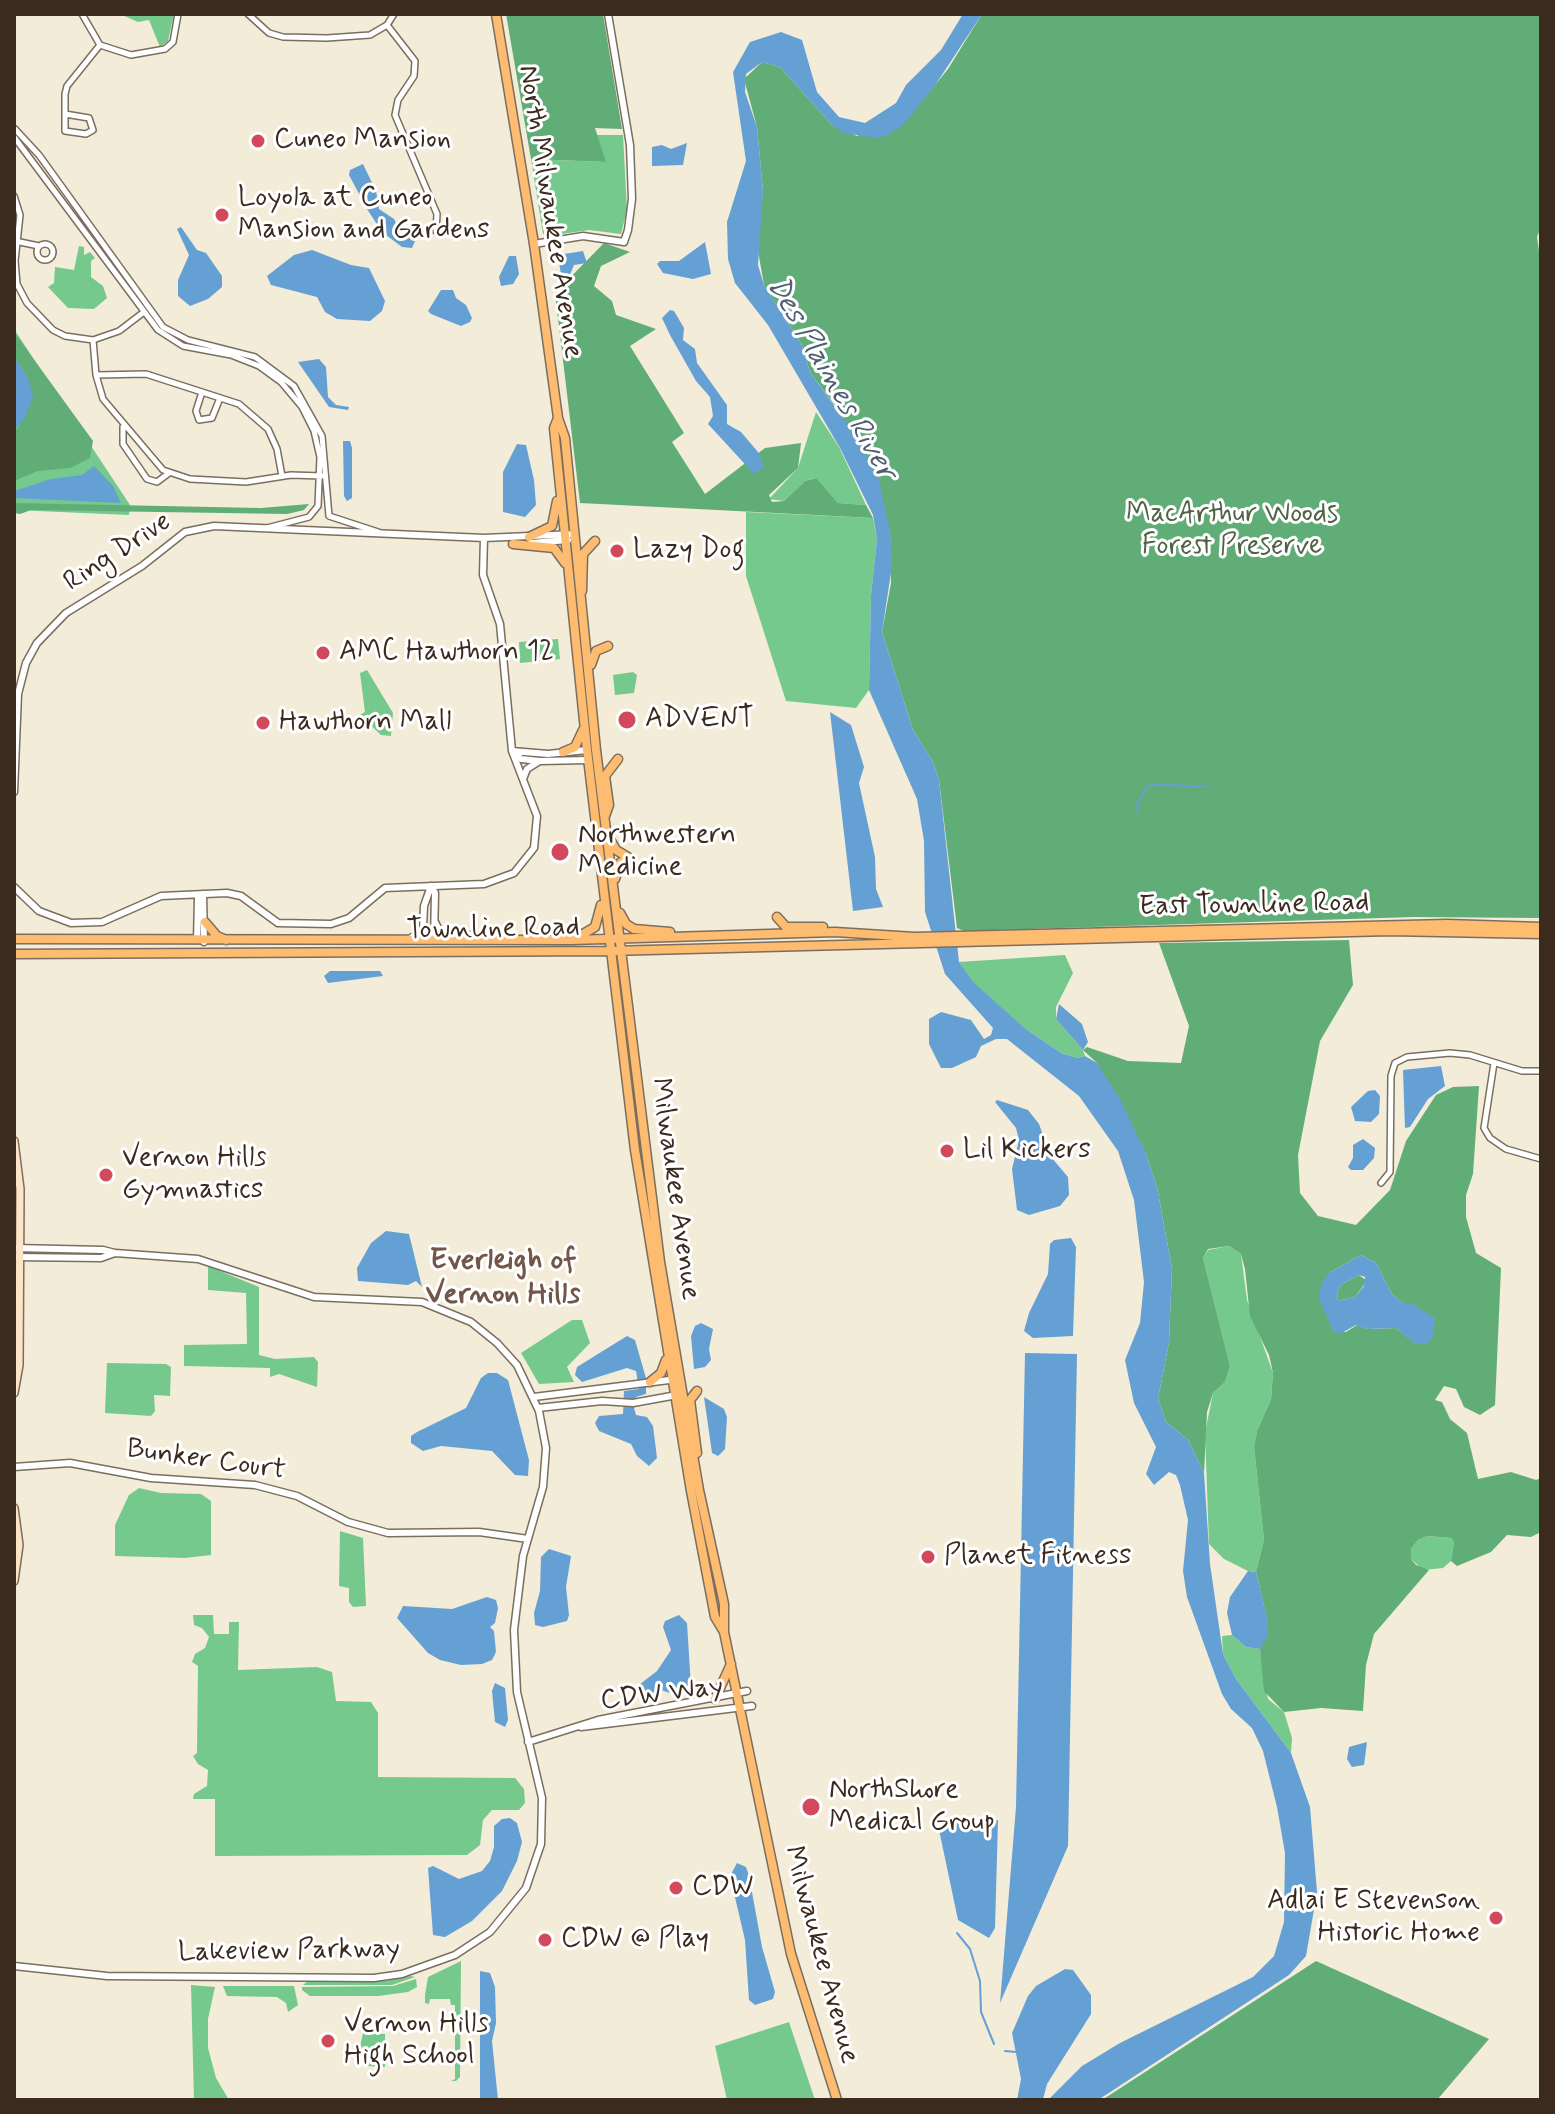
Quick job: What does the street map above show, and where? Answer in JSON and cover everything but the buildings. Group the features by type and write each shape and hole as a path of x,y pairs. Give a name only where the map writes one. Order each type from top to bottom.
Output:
{"main road":[{"name":"North Milwaukee Avenue","path":"496,14 534,244 558,418 563,427 570,591 590,753"},
{"name":"North Milwaukee Avenue","path":"558,418 554,428 559,476 590,669 590,774"},
{"path":"529,537 552,526 559,476"},
{"path":"580,595 585,582 583,554 595,541"},
{"path":"513,544 554,548 566,566 570,591"},
{"path":"585,628 598,644 608,646 596,651 590,669"},
{"path":"563,752 575,747 583,732 584,717"},
{"name":"Milwaukee Avenue","path":"590,753 605,816 615,880 623,970 678,1395 715,1617 724,1632"},
{"path":"605,816 609,805 605,776 618,759"},
{"name":"Milwaukee Avenue","path":"590,774 609,951 667,1356 676,1379"},
{"path":"608,837 616,850 628,857 620,863 615,880"},
{"path":"572,940 595,927 602,911 598,852"},
{"path":"618,908 626,924 634,929 662,932 750,929 764,934"},
{"path":"777,917 786,927 849,928 859,932"},
{"path":"205,922 217,936 230,942"},
{"name":"East Townline Road","path":"970,939 1432,924 1541,927"},
{"name":"East Townline Road","path":"970,939 1390,931 1541,934"},
{"name":"Townline Road","path":"14,939 201,942 572,940 859,932 916,940"},
{"name":"Townline Road","path":"14,954 609,951 970,939"},
{"path":"623,970 633,954 642,949"},
{"path":"14,1141 20,1189 16,1253 19,1365 14,1393"},
{"path":"649,1382 661,1373 667,1356"},
{"path":"696,1474 697,1445 690,1400 697,1391"},
{"name":"Milwaukee Avenue","path":"678,1395 724,1604 724,1632 742,1692 740,1707 791,1954 837,2100"},
{"path":"14,1508 19,1545 14,1581"},
{"path":"715,1699 731,1663"}],"street":[{"path":"82,14 100,45 125,54 155,53 173,42 178,14"},
{"path":"248,14 256,25 283,37 357,38 387,25 394,14"},
{"path":"534,244 583,236 624,242 628,230 632,199 630,145 608,14"},
{"path":"387,25 415,61 414,76 398,100 395,115 437,214 436,231"},
{"path":"65,114 89,118 93,130 86,134 67,133 63,126 67,86 100,45"},
{"path":"14,128 39,155 145,311"},
{"path":"14,137 145,311 176,336 241,351 282,374 304,399 320,430 329,516 379,532"},
{"path":"14,196 20,215 14,271 27,303 53,330 93,340 119,331 145,311"},
{"path":"15,241 39,246"},
{"path":"93,340 96,375 103,399 154,464 169,473 190,479 246,482 282,476 324,476"},
{"path":"96,375 146,374 246,408 268,429 277,449 282,476"},
{"path":"202,392 196,411 199,420 212,418 220,398"},
{"path":"123,426 123,444 147,479 157,482 169,473"},
{"path":"267,528 288,520 304,520 315,512 324,476"},
{"name":"Ring Drive","path":"14,792 17,680 29,656 53,624 142,566 177,537 208,527 484,538 570,537"},
{"name":"Ring Drive","path":"484,538 513,544 570,537"},
{"path":"14,887 48,916 81,924 111,919 161,896 203,894 240,896 278,923 331,924 347,919 385,888 490,883 507,877 525,862 534,848 538,824 512,751 500,624 483,575 484,538"},
{"path":"512,751 590,753"},
{"path":"512,751 521,759 540,761 590,753"},
{"path":"523,779 527,769 540,761"},
{"path":"407,940 423,929 431,886"},
{"path":"431,886 435,893 435,922 431,940"},
{"path":"201,942 205,922 203,894"},
{"path":"201,942 198,898 203,894"},
{"path":"427,901 431,940"},
{"path":"435,922 439,930 448,935 497,935 513,940"},
{"path":"1381,1183 1390,1172 1391,1076 1395,1063 1407,1057 1450,1053 1522,1071 1541,1071"},
{"path":"1494,1063 1484,1128 1490,1138 1506,1149 1541,1159"},
{"name":"Lakeview Parkway","path":"14,1966 98,1976 374,1978 413,1972 439,1962 490,1932 511,1911 530,1879 541,1844 544,1813 517,1692 514,1630 519,1577 546,1469 544,1433 538,1408 517,1365 497,1343 471,1322 443,1308 400,1299 314,1297 198,1259 115,1253 101,1258 16,1253"},
{"path":"534,1397 676,1379"},
{"path":"538,1408 551,1404 638,1402 678,1395"},
{"name":"Bunker Court","path":"14,1467 70,1463 151,1478 255,1485 297,1496 332,1515 373,1530 412,1534 479,1532 528,1539"},
{"name":"CDW Way","path":"528,1742 578,1725 742,1692"},
{"name":"CDW Way","path":"578,1725 583,1728 617,1720 701,1715 752,1706"}],"green space":[{"path":"120,14 174,14 168,41 160,47 149,20 138,22"},
{"path":"506,14 603,14 622,129 595,128 606,162 531,159"},
{"name":"MacArthur Woods Forest Preserve","path":"982,14 1541,14 1541,227 1537,237 1541,264 1541,918 1414,917 964,931 957,928 939,780 933,762 913,730 882,632 891,583 890,531 840,413 810,372 801,343 764,285 757,245 763,191 757,127 744,79 762,62 780,67 832,125 857,136 922,101 948,69"},
{"path":"597,135 623,135 627,210 621,234 589,230 548,236 543,234 531,159 605,162"},
{"path":"604,243 630,252 601,266 594,286 612,301 616,315 656,329 630,346 684,433 672,442 705,494 765,448 801,443 798,468 769,495 772,502 784,501 805,481 816,478 838,503 866,505 873,518 580,503 555,293"},
{"path":"79,246 84,247 84,255 90,252 95,258 91,261 91,277 103,286 107,298 94,309 68,308 48,287 54,283 55,267 74,270"},
{"path":"14,329 130,505 129,515 14,510"},
{"path":"14,332 93,441 90,458 70,468 38,471 14,481 14,431 19,427 28,378 14,357"},
{"path":"816,412 839,447 866,505 838,503 815,478 805,481 784,501 769,499 798,468"},
{"path":"14,503 261,508 309,504 304,510 287,514 31,510 20,514 14,513"},
{"path":"746,512 873,518 877,539 871,595 869,690 856,708 786,701 746,576"},
{"path":"558,639 560,659 520,663 519,642"},
{"path":"367,670 393,713 391,736 381,735 360,715 365,712 360,673"},
{"path":"633,672 637,675 634,693 615,695 613,675"},
{"path":"1349,940 1353,985 1320,1041 1298,1155 1300,1193 1318,1216 1356,1225 1390,1190 1406,1141 1436,1095 1453,1087 1479,1086 1473,1174 1466,1195 1466,1217 1476,1253 1501,1268 1495,1405 1480,1415 1464,1407 1456,1389 1444,1386 1435,1400 1442,1402 1450,1419 1467,1433 1478,1479 1511,1472 1536,1480 1541,1478 1541,1532 1531,1537 1507,1535 1491,1552 1457,1566 1451,1561 1454,1542 1451,1538 1427,1536 1418,1540 1411,1549 1411,1559 1416,1565 1429,1570 1374,1634 1366,1665 1363,1711 1321,1708 1284,1712 1264,1691 1260,1649 1268,1623 1256,1572 1264,1540 1254,1447 1257,1431 1271,1399 1273,1373 1269,1355 1250,1316 1241,1254 1229,1246 1208,1249 1203,1258 1230,1366 1225,1382 1213,1393 1207,1412 1204,1473 1188,1440 1166,1422 1158,1399 1169,1342 1172,1269 1157,1187 1146,1154 1097,1063 1083,1050 1087,1047 1128,1061 1181,1063 1189,1026 1159,943","holes":["1361,1255 1376,1263 1391,1293 1401,1302 1435,1319 1425,1344 1416,1344 1396,1328 1368,1329 1357,1325 1346,1332 1333,1331 1327,1314 1329,1273"]},
{"path":"1065,955 1073,973 1056,1007 1056,1019 1083,1050 1085,1056 1077,1058 1061,1053 1026,1029 972,982 959,962"},
{"path":"1229,1246 1241,1254 1247,1300 1273,1373 1271,1399 1257,1431 1254,1447 1264,1540 1256,1572 1224,1559 1209,1544 1205,1433 1213,1393 1225,1382 1230,1366 1203,1258 1208,1250"},
{"path":"208,1266 259,1287 259,1355 275,1359 314,1357 318,1362 317,1387 279,1374 270,1377 270,1368 184,1366 184,1345 247,1344 246,1293 208,1290"},
{"path":"1359,1275 1367,1281 1355,1297 1338,1301 1337,1292 1342,1284"},
{"path":"572,1320 582,1320 590,1343 567,1367 574,1382 539,1384 521,1353"},
{"path":"107,1363 166,1364 171,1367 170,1396 154,1395 155,1411 151,1416 105,1413"},
{"path":"139,1488 161,1493 201,1494 211,1501 211,1555 185,1558 115,1556 115,1525 129,1495"},
{"path":"340,1531 363,1538 366,1606 353,1607 349,1602 349,1588 339,1586"},
{"path":"1427,1536 1451,1538 1454,1542 1451,1561 1443,1568 1423,1570 1411,1559 1411,1549 1418,1540"},
{"path":"193,1615 213,1615 214,1634 229,1634 229,1622 239,1622 238,1670 317,1667 332,1672 336,1701 371,1702 378,1713 378,1777 515,1778 524,1789 525,1803 519,1810 492,1810 483,1820 480,1845 467,1855 215,1856 215,1799 193,1799 194,1794 207,1786 208,1770 198,1764 193,1756 197,1753 198,1666 192,1662 195,1654 205,1648 209,1637 202,1628 194,1625"},
{"path":"1232,1635 1246,1647 1260,1649 1268,1699 1284,1712 1292,1738 1291,1753 1236,1679 1223,1654 1222,1636"},
{"path":"461,1961 460,2077 451,2081 455,2079 455,2005 451,2005 450,1999 430,1999 429,2004 425,2003 425,1995 428,1977"},
{"path":"1316,1961 1489,2039 1437,2100 1102,2100"},
{"path":"415,1977 392,1985 303,1985 308,1981 385,1981"},
{"path":"416,1979 417,1987 408,1992 378,1996 310,1996 302,1990 302,1987 393,1986"},
{"path":"191,1985 215,1987 208,2019 208,2048 216,2078 229,2100 194,2100"},
{"path":"223,1986 294,1986 298,2005 288,2012 286,2003 277,1997 227,1996"},
{"path":"789,2022 815,2100 727,2100 715,2046"},
{"path":"363,2033 385,2034 385,2067 367,2066 367,2061 358,2056"}],"water":[{"path":"963,14 982,14 934,87 903,125 887,135 876,138 844,133 832,125 780,67 762,62 746,74 745,92 757,127 763,191 758,265 764,285 801,343 810,372 856,436 879,480 890,531 892,566 882,632 913,730 933,762 939,780 959,962 973,982 1026,1029 1061,1053 1077,1058 1085,1056 1097,1063 1120,1099 1146,1154 1157,1187 1172,1269 1169,1342 1158,1399 1166,1422 1188,1440 1204,1473 1210,1564 1223,1654 1236,1679 1291,1753 1310,1807 1317,1892 1306,1956 1289,1975 1098,2100 1048,2100 1082,2066 1120,2043 1253,1977 1274,1956 1284,1922 1285,1853 1277,1807 1263,1751 1252,1728 1231,1709 1222,1694 1187,1597 1183,1571 1188,1520 1180,1485 1176,1475 1169,1472 1154,1485 1146,1474 1156,1447 1134,1403 1125,1360 1140,1323 1144,1282 1134,1200 1118,1151 1079,1096 1007,1039 996,1039 981,1046 976,1057 952,1068 941,1068 929,1044 929,1019 941,1012 971,1020 984,1039 991,1035 993,1028 945,974 925,912 924,841 917,799 869,690 871,595 877,539 873,515 840,448 768,325 735,283 728,259 727,222 746,161 733,72 750,42 781,32 802,40 817,92 839,117 865,123 896,103 906,85 941,50"},
{"path":"687,143 683,165 652,166 652,147 662,145 671,149"},
{"path":"363,164 376,191 379,209 394,219 402,234 416,239 412,248 402,247 382,232 367,209 349,175 350,170"},
{"path":"181,227 197,250 206,253 222,276 222,287 208,299 190,306 178,296 178,280 189,255 177,229"},
{"path":"705,242 711,274 693,279 663,273 657,264 660,261 679,261"},
{"path":"312,250 351,265 369,268 385,301 382,311 370,321 337,319 325,312 317,297 271,285 267,276 294,255"},
{"path":"583,251 587,263 574,265 567,282 561,275 558,255"},
{"path":"509,256 516,256 519,274 513,284 501,286 499,277"},
{"path":"441,290 453,290 456,298 466,305 472,318 470,322 461,326 428,311"},
{"path":"670,310 674,311 684,328 683,340 695,349 697,363 727,405 727,424 741,432 758,452 764,467 754,474 708,424 713,416 710,397 696,381 662,318"},
{"path":"14,357 28,378 33,397 24,419 14,431"},
{"path":"319,359 326,367 328,397 336,405 349,407 348,410 329,407 298,362"},
{"path":"343,441 350,441 352,448 352,498 347,501 344,496"},
{"path":"517,444 526,445 534,480 536,505 525,517 503,512 503,472"},
{"path":"94,466 113,486 121,503 14,498 14,491 51,479 82,475"},
{"path":"830,712 851,725 864,767 859,783 875,857 876,889 883,907 853,911"},
{"path":"330,971 380,971 383,976 328,983 324,976"},
{"path":"1059,1004 1082,1024 1088,1042 1083,1050 1056,1019"},
{"path":"1441,1066 1445,1086 1428,1099 1410,1127 1405,1128 1403,1070"},
{"path":"1375,1090 1380,1096 1379,1114 1371,1122 1355,1121 1351,1107 1368,1091"},
{"path":"997,1100 1028,1110 1039,1124 1051,1157 1068,1177 1069,1195 1060,1206 1029,1215 1017,1210 1012,1169 1019,1140 1016,1128 995,1102"},
{"path":"1363,1139 1375,1148 1374,1158 1363,1170 1351,1170 1348,1167 1353,1158 1353,1145"},
{"path":"386,1231 409,1234 422,1287 416,1281 408,1285 358,1281 357,1268 371,1243"},
{"path":"1071,1238 1076,1247 1073,1336 1033,1338 1024,1331 1048,1274 1050,1244 1054,1240"},
{"path":"1361,1255 1376,1263 1391,1293 1401,1302 1413,1304 1435,1319 1433,1337 1426,1344 1415,1344 1396,1328 1368,1329 1356,1325 1340,1334 1333,1331 1319,1298 1321,1285 1329,1273","holes":["1359,1275 1365,1277 1364,1286 1355,1297 1338,1301 1337,1292 1342,1284"]},
{"path":"701,1323 713,1329 709,1349 711,1360 705,1367 694,1369 691,1336 695,1326"},
{"path":"627,1336 635,1340 646,1378 646,1394 636,1397 634,1408 636,1415 647,1417 653,1426 657,1458 649,1466 637,1456 631,1444 599,1431 595,1423 599,1416 623,1414 624,1391 639,1389 636,1371 627,1368 582,1382 575,1375 577,1367"},
{"path":"1025,1353 1077,1354 1068,1846 1000,2003 1016,1807"},
{"path":"488,1373 497,1373 508,1380 529,1460 528,1476 515,1475 492,1451 441,1446 423,1451 411,1443 411,1436 417,1432 466,1408 481,1378"},
{"path":"704,1397 724,1409 727,1417 725,1449 718,1456 712,1453"},
{"path":"549,1549 571,1556 566,1587 569,1615 567,1621 543,1627 535,1625 534,1613 540,1591 541,1557"},
{"path":"1248,1571 1256,1572 1268,1622 1268,1635 1260,1649 1246,1647 1232,1635 1227,1613 1230,1597"},
{"path":"487,1597 496,1600 498,1608 495,1623 490,1627 494,1631 496,1652 492,1660 482,1664 461,1665 440,1660 428,1653 397,1618 403,1606 452,1609"},
{"path":"679,1615 687,1623 691,1687 679,1696 661,1690 641,1697 636,1694 635,1688 657,1671 671,1650 663,1627 665,1621"},
{"path":"495,1683 505,1688 508,1720 505,1727 495,1722 492,1691"},
{"path":"1367,1742 1364,1765 1352,1767 1347,1759 1349,1747"},
{"path":"510,1818 517,1823 522,1842 517,1861 502,1891 472,1921 445,1937 433,1935 428,1868 433,1866 459,1879 482,1871 490,1861 494,1847 494,1826 502,1819"},
{"path":"998,1820 995,1928 989,1938 958,1920 938,1825 940,1821"},
{"path":"737,1863 746,1867 749,1876 762,1947 775,1992 773,1999 755,2005 749,2000 745,1940 730,1876"},
{"path":"1065,1969 1073,1970 1091,1995 1091,2014 1047,2084 1043,2099 1048,2100 1017,2100 1021,2079 1012,2033 1028,1996 1036,1986"},
{"path":"480,1971 490,1973 495,1987 496,2023 492,2041 498,2100 480,2100"}],"waterway":[{"path":"1138,813 1137,806 1146,787 1157,784 1206,787"},
{"path":"957,1933 970,1949 980,1981 981,2012 994,2044"},
{"path":"1005,2051 1016,2052"}],"place":[{"name":"Cuneo Mansion","path":"258,141"},
{"name":"Loyola at Cuneo Mansion and Gardens","path":"222,215"},
{"name":"Lazy Dog","path":"617,551"},
{"name":"AMC Hawthorn 12","path":"323,653"},
{"name":"ADVENT","path":"627,720"},
{"name":"Hawthorn Mall","path":"263,723"},
{"name":"Northwestern Medicine","path":"560,852"},
{"name":"Lil Kickers","path":"947,1151"},
{"name":"Vernon Hills Gymnastics","path":"106,1175"},
{"name":"Planet Fitness","path":"928,1557"},
{"name":"NorthShore Medical Group","path":"811,1807"},
{"name":"CDW","path":"676,1888"},
{"name":"Adlai E Stevenson Historic Home","path":"1496,1918"},
{"name":"CDW @ Play","path":"545,1940"},
{"name":"Vernon Hills High School","path":"328,2041"}],"district":[{"name":"Everleigh of Vernon Hills","path":"503,1279"}],"water label":[{"name":"Des Plaines River","path":"830,379"}]}
